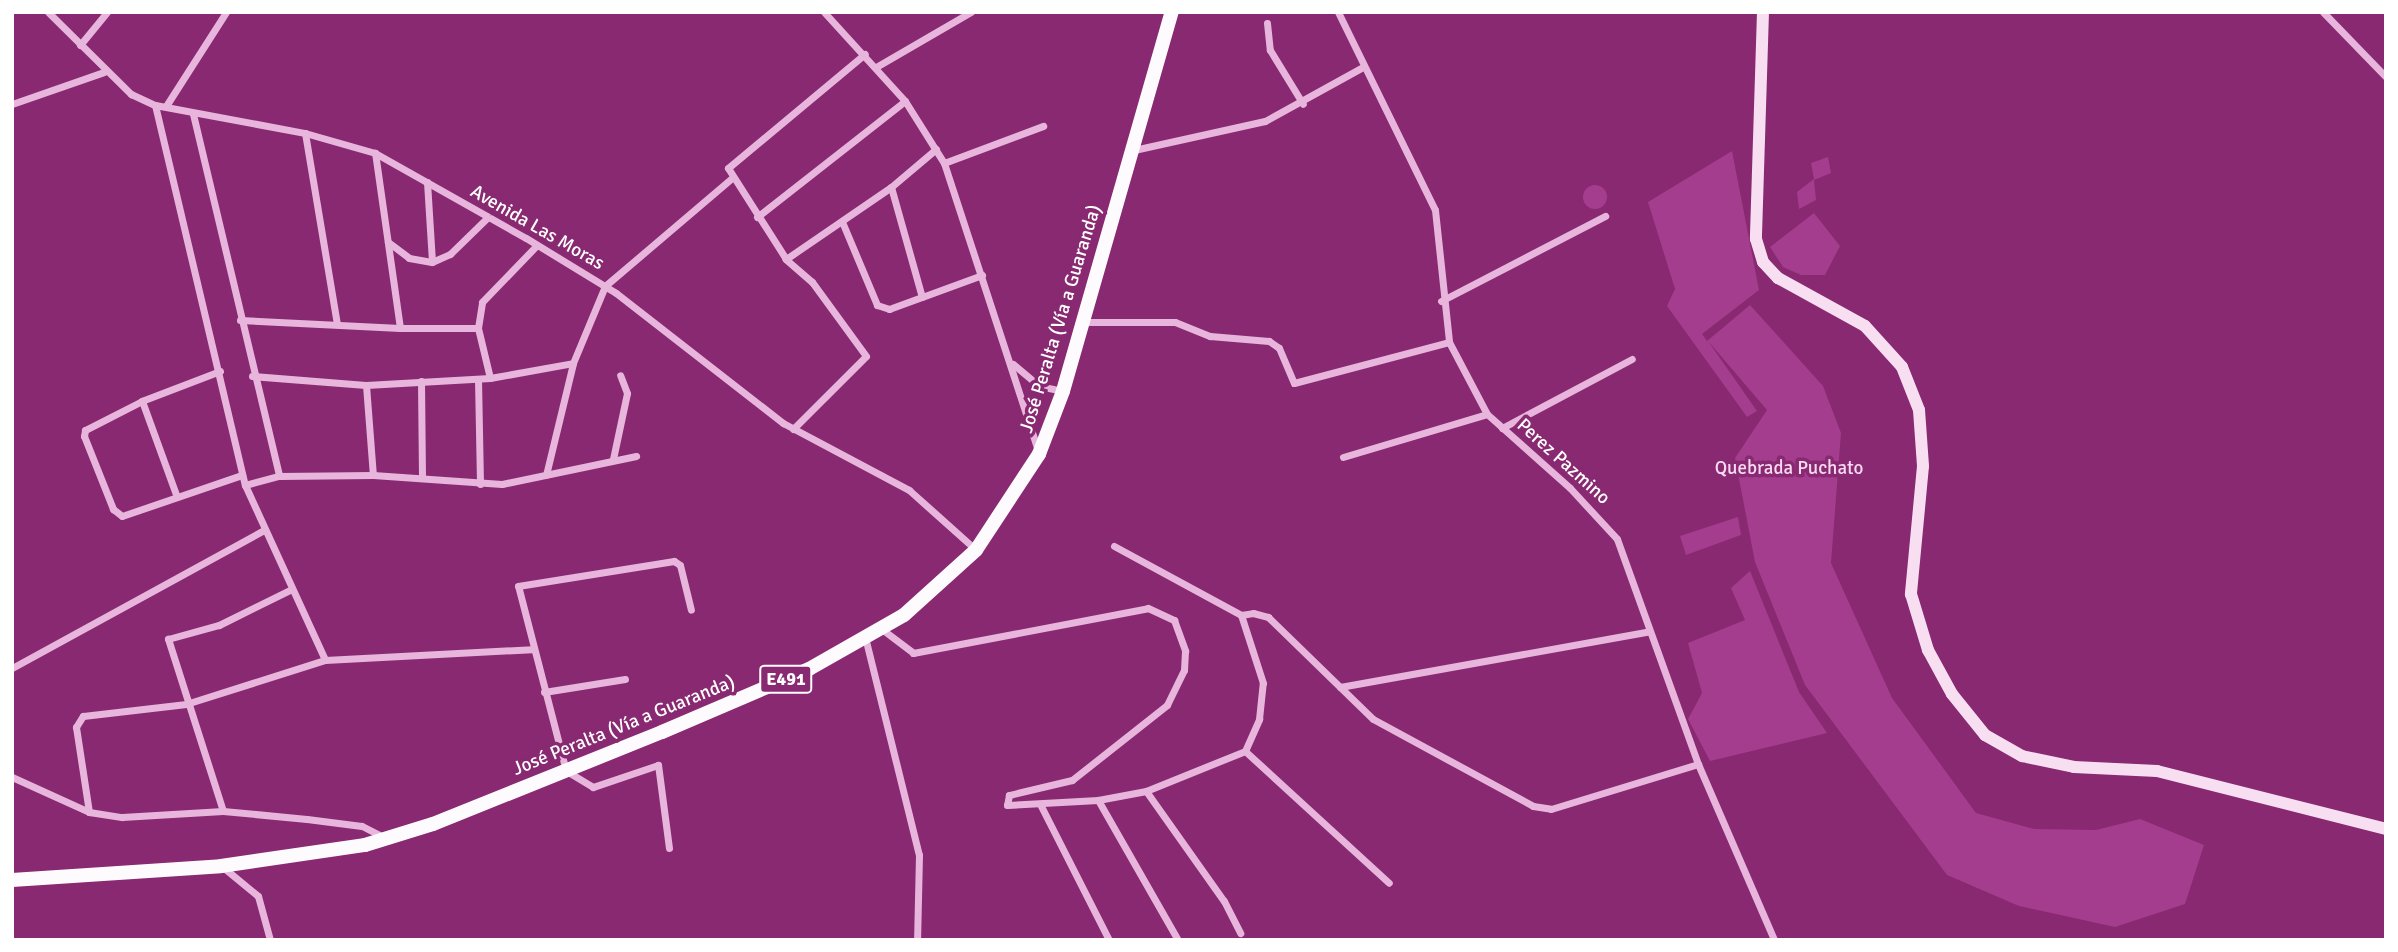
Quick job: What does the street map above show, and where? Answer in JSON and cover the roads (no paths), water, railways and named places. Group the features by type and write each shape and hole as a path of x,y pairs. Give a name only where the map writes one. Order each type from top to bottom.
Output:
{"highway":[{"name":"José Peralta (Vía a Guaranda)","path":"12,880 221,866 307,857 386,838 566,771 866,641 883,630 976,550 1040,454 1063,391 1171,12"}],"main road":[{"path":"1763,12 1760,251 1778,278 1865,326 1902,367 1919,410 1923,466 1911,594 1928,650 1952,694 1985,734 2022,755 2074,767 2157,771 2386,829"}],"street":[{"name":"Avenida Las Moras","path":"48,12 104,72 155,105 305,133 375,153 537,245 605,286 793,429 909,490 976,550"},
{"path":"80,44 107,12"},
{"path":"166,106 226,12"},
{"path":"824,12 905,101 944,163 1040,454"},
{"path":"876,67 961,21 971,12"},
{"name":"Perez Pazmino","path":"1338,12 1361,68 1435,210 1441,301 1449,342 1488,414 1611,529 1698,764 1774,940"},
{"path":"2323,12 2386,77"},
{"path":"1267,23 1270,50 1303,104"},
{"path":"793,429 866,356 812,282 786,259 727,168 865,54"},
{"path":"1131,150 1234,131 1303,104 1361,68"},
{"path":"12,104 104,72"},
{"path":"757,217 905,101"},
{"path":"155,105 245,485 325,660"},
{"path":"193,114 252,376 279,476"},
{"path":"944,163 1043,126"},
{"path":"305,133 337,324"},
{"path":"786,259 843,224 936,149"},
{"path":"375,153 400,328"},
{"path":"546,475 573,363 605,286 733,177"},
{"path":"427,182 432,262"},
{"path":"891,187 922,297"},
{"path":"1441,301 1605,216"},
{"path":"388,243 408,258 432,262 450,254 488,217"},
{"path":"843,224 877,306 889,309 982,275"},
{"path":"490,378 478,328 482,302 537,245"},
{"path":"240,320 400,328 478,328"},
{"path":"1082,322 1175,322 1210,336 1269,341 1279,348 1290,380 1300,384 1449,342"},
{"path":"1502,428 1632,359"},
{"path":"252,376 366,385 490,378 573,363"},
{"path":"1012,363 1039,386 1063,391"},
{"path":"220,371 142,401 85,430 85,436 117,514 242,475"},
{"path":"613,459 627,393 620,375"},
{"path":"478,379 480,484"},
{"path":"421,381 422,476"},
{"path":"366,385 373,475"},
{"path":"142,401 177,497"},
{"path":"1343,457 1488,414"},
{"path":"245,485 279,476 373,475 422,476 480,484 546,475 636,456"},
{"path":"12,668 264,530"},
{"path":"1114,546 1241,615 1268,617 1373,719 1542,809 1698,764"},
{"path":"669,848 658,765 593,787 566,771 532,649 519,586 674,561 680,565 691,610"},
{"path":"223,811 186,704 168,639 219,625 292,589"},
{"path":"883,630 913,653 1148,608 1174,620 1185,652 1184,670 1167,705 1072,780 1009,794 1004,801 1041,806 1098,800 1146,791 1245,751 1259,719 1263,683 1241,615"},
{"path":"1340,687 1647,632"},
{"path":"866,641 919,855 917,940"},
{"path":"89,812 76,727 83,716 186,704 325,660 532,649"},
{"path":"544,692 625,678"},
{"path":"1245,751 1389,883"},
{"path":"12,777 89,812 122,817 223,811 362,826 386,838"},
{"path":"1146,791 1224,901 1240,933"},
{"path":"1098,800 1178,940"},
{"path":"1041,806 1109,940"},
{"path":"2370,827 2386,823"},
{"path":"221,866 258,896 270,940"}],"park label":[{"name":"Quebrada Puchato","path":"1789,469"}]}
